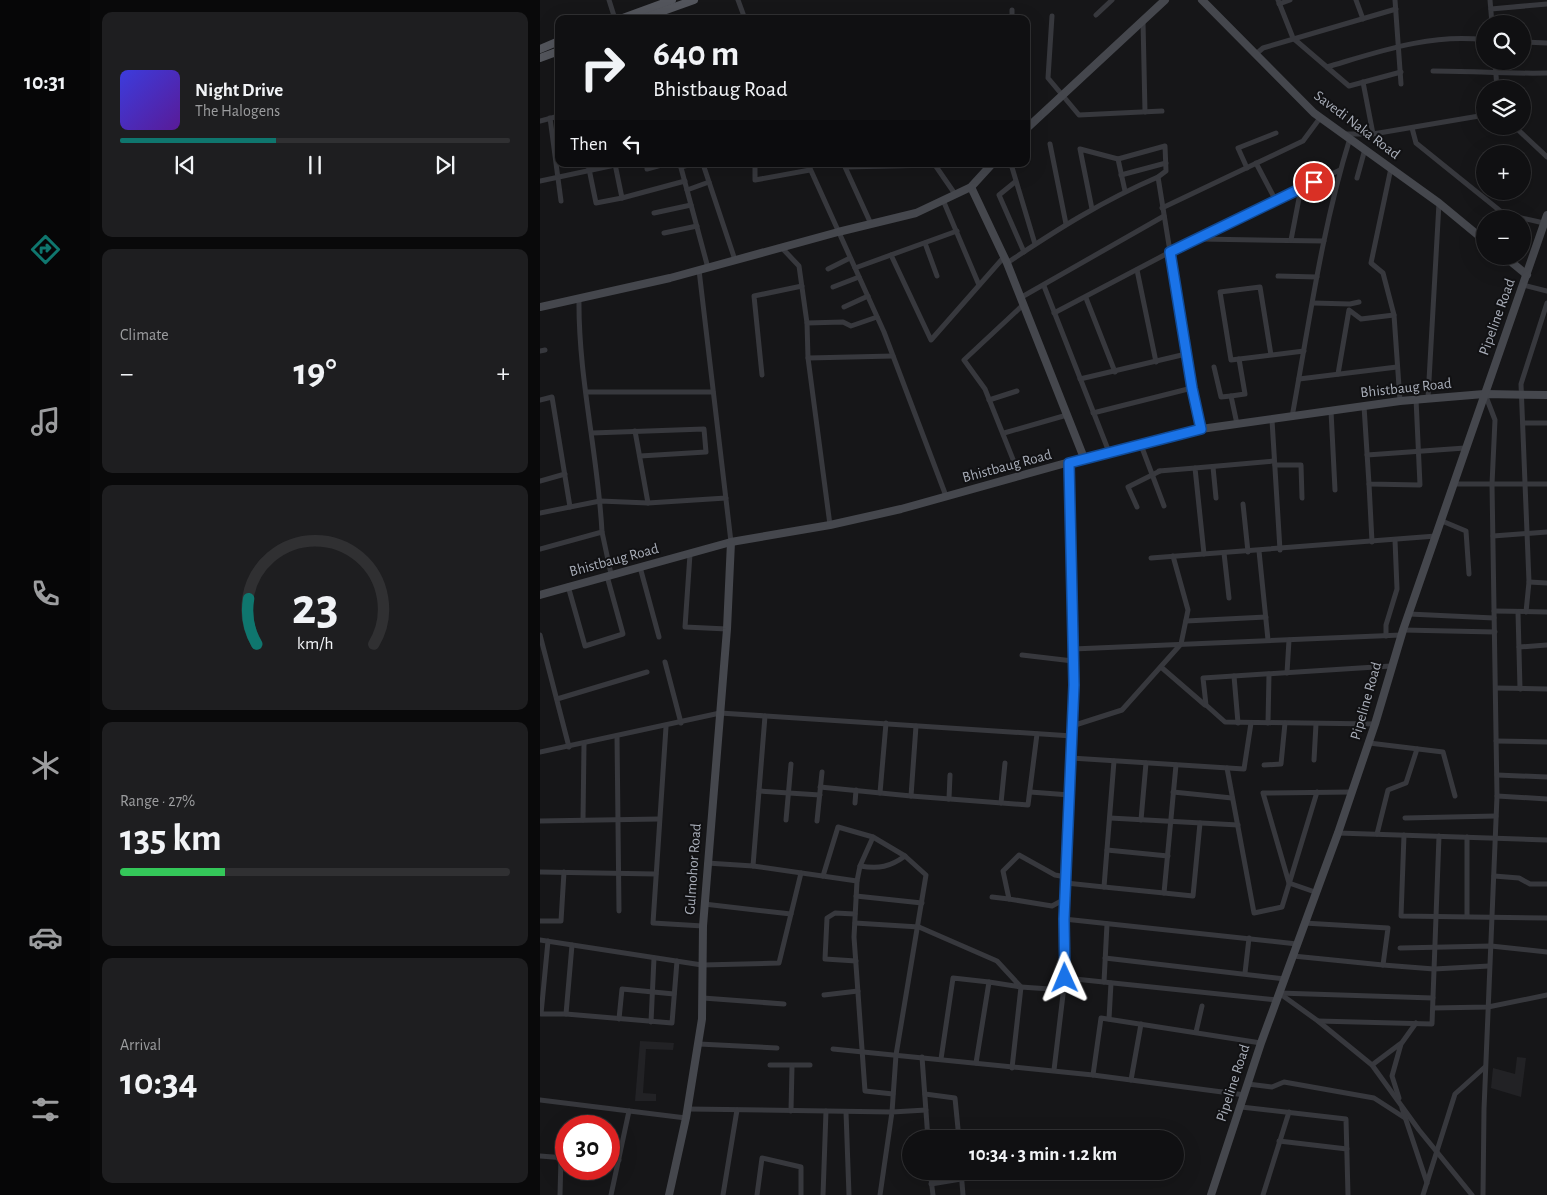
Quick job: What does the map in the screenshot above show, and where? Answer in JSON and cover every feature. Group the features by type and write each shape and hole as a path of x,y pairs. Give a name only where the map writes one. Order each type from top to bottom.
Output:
{"main road":[{"path":"631,15 672,0"},
{"path":"652,15 694,0"},
{"path":"540,49 555,43"},
{"path":"540,58 555,52"}],"street":[{"path":"609,0 614,15"},
{"path":"738,0 744,15"},
{"path":"1096,15 1112,0"},
{"path":"1030,125 1166,0"},
{"name":"Savedi Naka Road","path":"1202,0 1320,118 1439,203 1476,234"},
{"path":"1290,0 1278,2 1293,38 1349,86 1400,72"},
{"path":"1356,0 1362,19"},
{"path":"1395,0 1401,84"},
{"path":"1490,0 1491,15"},
{"path":"1491,9 1547,4"},
{"path":"1012,10 1012,15"},
{"path":"1256,54 1263,48 1293,38 1396,10"},
{"path":"1052,16 1048,78 1079,116 1162,111"},
{"path":"1143,21 1145,112"},
{"path":"1327,67 1398,46 1464,37 1476,39"},
{"path":"1531,42 1547,43"},
{"path":"1433,71 1496,72 1502,75 1547,73"},
{"path":"1496,72 1496,80"},
{"path":"1363,82 1373,134"},
{"path":"540,121 555,117"},
{"path":"1342,134 1373,134 1476,117"},
{"path":"550,118 556,177 561,201"},
{"path":"1162,208 1304,141 1320,118"},
{"path":"1412,128 1416,143 1504,214 1546,219"},
{"path":"1247,168 1238,148 1276,133"},
{"path":"1524,135 1547,156"},
{"path":"1292,417 1324,241 1340,170 1350,138"},
{"path":"1050,144 1066,224"},
{"path":"891,255 930,340 979,285 1006,260 1024,252 1092,209 1125,191 1158,177 1166,171 1165,146 1118,159 1080,149 1092,209"},
{"path":"1357,178 1364,149"},
{"path":"1118,159 1125,191"},
{"path":"1121,175 1166,163"},
{"path":"1256,163 1276,201"},
{"path":"588,167 596,203 685,181"},
{"path":"540,181 604,167"},
{"path":"616,167 622,198"},
{"path":"647,169 654,167"},
{"path":"682,167 708,268"},
{"path":"704,167 736,260"},
{"path":"755,167 755,180 809,167 877,317 946,496"},
{"path":"845,167 871,224"},
{"path":"936,167 955,194"},
{"path":"540,307 708,268 781,247 916,213 971,186 989,167"},
{"path":"1012,167 1015,182 1035,244"},
{"path":"1391,168 1371,263 1382,273 1394,315 1400,401"},
{"path":"1054,313 1086,298 1170,252 1340,170"},
{"path":"1158,177 1186,354 1201,429"},
{"path":"687,190 709,182"},
{"path":"1015,182 999,195 1024,252"},
{"path":"971,186 1006,260 1084,458"},
{"path":"1291,240 1301,188"},
{"path":"943,200 979,285"},
{"path":"1428,398 1439,203"},
{"path":"654,213 691,205"},
{"path":"1020,477 985,389 964,360 1022,301 1044,286 1164,216"},
{"name":"Pipeline Road","path":"1211,1195 1261,1043 1338,833 1375,724 1402,633 1546,219"},
{"path":"664,233 697,226"},
{"path":"855,268 957,231"},
{"path":"1199,238 1324,241"},
{"path":"925,243 937,276"},
{"path":"781,247 799,266 807,323 808,358 830,525"},
{"path":"828,269 850,258"},
{"path":"1514,265 1526,275"},
{"path":"699,270 731,542"},
{"path":"1137,270 1156,362"},
{"path":"1278,276 1318,277"},
{"path":"833,287 859,278"},
{"path":"1523,285 1547,291"},
{"path":"762,375 754,296 802,286"},
{"path":"1044,286 1109,452"},
{"path":"1271,355 1260,287 1220,292 1232,360 1304,351"},
{"path":"844,307 868,296"},
{"path":"568,586 585,646 623,634 609,575 602,532 600,501 579,335 580,298"},
{"path":"1086,298 1115,372"},
{"path":"1313,303 1349,307 1359,302"},
{"path":"1526,612 1529,582 1521,384 1547,303"},
{"path":"1349,307 1361,319 1394,315"},
{"path":"1338,374 1349,307"},
{"path":"807,323 843,322 851,326 877,317"},
{"path":"1080,379 1186,354"},
{"path":"808,358 893,356"},
{"path":"1214,367 1221,397 1245,394 1239,359"},
{"path":"1299,379 1397,367"},
{"path":"1093,413 1192,388"},
{"path":"990,400 1018,391"},
{"path":"586,392 713,392"},
{"path":"1483,1195 1485,1067 1497,796 1492,484 1495,420 1484,394"},
{"name":"Bhistbaug Road","path":"540,595 731,542 830,525 1201,429 1428,398 1484,394 1547,395"},
{"path":"1231,396 1237,424"},
{"path":"540,400 552,397 570,507"},
{"path":"1369,484 1420,485 1416,400"},
{"path":"1364,406 1372,542"},
{"path":"1331,411 1335,490"},
{"path":"1004,434 1067,415"},
{"path":"1272,420 1280,550"},
{"path":"1523,423 1547,422"},
{"path":"592,433 704,429 706,452 640,456"},
{"path":"635,431 648,503"},
{"path":"1141,445 1164,506"},
{"path":"1367,455 1465,448"},
{"path":"1054,1070 1065,978 1064,919 1072,736 1073,649 1069,463"},
{"path":"1137,507 1128,487 1160,471 1275,463 1301,465 1302,498"},
{"path":"1213,467 1216,498"},
{"path":"1196,468 1204,554"},
{"path":"540,481 565,474"},
{"path":"1453,484 1547,484"},
{"path":"540,513 600,501 648,503 726,498"},
{"path":"1243,504 1248,552"},
{"path":"1442,521 1466,531 1469,574"},
{"path":"540,549 602,532"},
{"path":"1493,536 1547,532"},
{"path":"1151,558 1280,550 1436,536"},
{"path":"1386,636 1386,625 1396,588 1395,540"},
{"name":"Gulmohor Road","path":"669,1195 687,1113 699,1044 704,904 727,628 731,542"},
{"path":"1259,551 1268,640"},
{"path":"1224,553 1229,598"},
{"path":"690,554 685,627 727,628"},
{"path":"1072,726 1122,710 1181,644 1188,610 1173,556"},
{"path":"640,567 658,637"},
{"path":"1529,582 1547,583"},
{"path":"1494,611 1547,612"},
{"path":"1518,612 1520,688"},
{"path":"1409,614 1494,618"},
{"path":"1186,621 1266,617"},
{"path":"1073,649 1386,636 1402,633 1495,632"},
{"path":"540,635 569,747"},
{"path":"1287,672 1289,640"},
{"path":"1519,646 1547,645"},
{"path":"1022,655 1073,661"},
{"path":"665,662 681,723"},
{"path":"1206,705 1203,678 1391,666"},
{"path":"1160,667 1225,722 1375,724"},
{"path":"557,699 647,672"},
{"path":"1268,723 1269,674"},
{"path":"1234,676 1238,723"},
{"path":"1496,688 1547,689"},
{"path":"540,752 666,727 720,714 1072,736"},
{"path":"753,866 765,716"},
{"path":"1071,758 1244,769 1250,723"},
{"path":"1264,765 1281,764 1285,723"},
{"path":"880,793 886,724"},
{"path":"1314,760 1316,724"},
{"path":"911,796 916,726"},
{"path":"666,727 658,819 653,923 703,926"},
{"path":"820,787 1028,805 1037,734"},
{"path":"617,736 619,911"},
{"path":"1496,741 1547,742"},
{"path":"1368,743 1443,752 1455,796"},
{"path":"583,820 584,744"},
{"path":"1377,834 1388,790 1406,783 1417,749"},
{"path":"1104,887 1114,761"},
{"path":"1141,820 1146,763"},
{"path":"786,820 791,764"},
{"path":"1001,803 1005,764"},
{"path":"1164,893 1176,765"},
{"path":"1227,768 1254,913 1282,907 1316,792"},
{"path":"817,821 822,772"},
{"path":"1497,774 1547,777"},
{"path":"949,799 950,775"},
{"path":"855,803 856,790"},
{"path":"759,791 820,795"},
{"path":"1030,792 1070,795"},
{"path":"1173,792 1232,798"},
{"path":"1289,883 1264,793 1352,792"},
{"path":"1497,796 1547,799"},
{"path":"1405,818 1496,816"},
{"path":"1110,818 1238,825"},
{"path":"540,821 658,819"},
{"path":"1066,883 1193,896 1200,823"},
{"path":"823,876 838,827 873,837 905,856 926,875 896,1055 892,1112 880,1195"},
{"path":"1338,833 1547,840"},
{"path":"1404,835 1401,916 1547,918"},
{"path":"1318,1021 1432,1024 1439,836"},
{"path":"873,837 860,866 856,881 856,961 865,1092 893,1094"},
{"path":"1467,837 1467,916"},
{"path":"1107,850 1168,856"},
{"path":"1009,899 1003,871 1019,855 1055,875 1066,877"},
{"path":"860,866 880,869 895,863 905,856"},
{"path":"707,863 753,866 856,881"},
{"path":"540,872 656,874"},
{"path":"540,921 561,922 564,872"},
{"path":"540,940 702,965 779,963 801,873"},
{"path":"1494,876 1518,878 1530,884 1547,884"},
{"path":"1289,883 1315,892"},
{"path":"856,896 922,903"},
{"path":"992,897 1052,906 1065,900"},
{"path":"704,904 791,914"},
{"path":"855,914 835,913 827,918 825,959 856,961"},
{"path":"1064,919 1297,944"},
{"path":"1304,922 1388,928 1383,965"},
{"path":"855,923 919,926 996,961 1021,987"},
{"path":"1104,982 1107,924"},
{"path":"1245,973 1250,938"},
{"path":"548,941 541,1014 566,1014 672,1024 677,961"},
{"path":"566,1014 572,945"},
{"path":"1400,948 1491,946 1547,952"},
{"path":"1293,956 1434,969 1489,966"},
{"path":"651,1022 654,958"},
{"path":"1105,958 1284,979"},
{"path":"941,1059 953,978 1021,987 1064,990"},
{"path":"1065,978 1278,997 1433,998"},
{"path":"976,1063 988,982"},
{"path":"1109,1019 1111,983"},
{"path":"1012,1068 1021,987"},
{"path":"619,1019 622,989 674,994"},
{"path":"824,995 858,991"},
{"path":"1433,1008 1488,1007 1547,995"},
{"path":"1278,997 1318,1021 1372,1065 1419,1130 1472,1195"},
{"path":"702,998 784,1004"},
{"path":"1196,1032 1202,1006"},
{"path":"1093,1075 1101,1018 1261,1043"},
{"path":"1372,1065 1400,1044 1416,1023"},
{"path":"1131,1080 1141,1024"},
{"path":"699,1044 777,1048"},
{"path":"1400,1044 1392,1076 1427,1183"},
{"path":"834,1049 1012,1068 1054,1070 1245,1095"},
{"path":"922,1057 927,1130"},
{"path":"770,1065 810,1065"},
{"path":"791,1111 792,1066"},
{"path":"1423,1195 1455,1094 1485,1067"},
{"path":"1248,1084 1272,1088 1284,1082 1374,1098 1406,1118"},
{"path":"925,1094 955,1098 958,1130"},
{"path":"540,1100 629,1111 687,1113 737,1110 892,1112 926,1110"},
{"path":"1240,1107 1346,1119 1348,1195"},
{"path":"723,1195 737,1110"},
{"path":"620,1151 629,1111"},
{"path":"824,1195 826,1112"},
{"path":"846,1112 849,1195"},
{"path":"1263,1195 1288,1112"},
{"path":"1280,1141 1347,1149"},
{"path":"540,1156 555,1157"},
{"path":"757,1195 762,1158 800,1167 801,1195"},
{"path":"560,1195 562,1180"},
{"path":"612,1195 615,1180"},
{"path":"931,1180 933,1195"},
{"path":"931,1184 956,1180"},
{"path":"962,1180 963,1195"}],"shaded area":[{"path":"640,1041 674,1043 673,1050 646,1049 643,1093 656,1094 656,1101 635,1101"},
{"path":"1517,1057 1526,1058 1521,1097 1491,1088 1493,1068 1515,1074"}],"route":[{"path":"1065,978 1064,919 1074,685 1069,463 1201,429 1192,388 1170,252 1314,182"}]}
